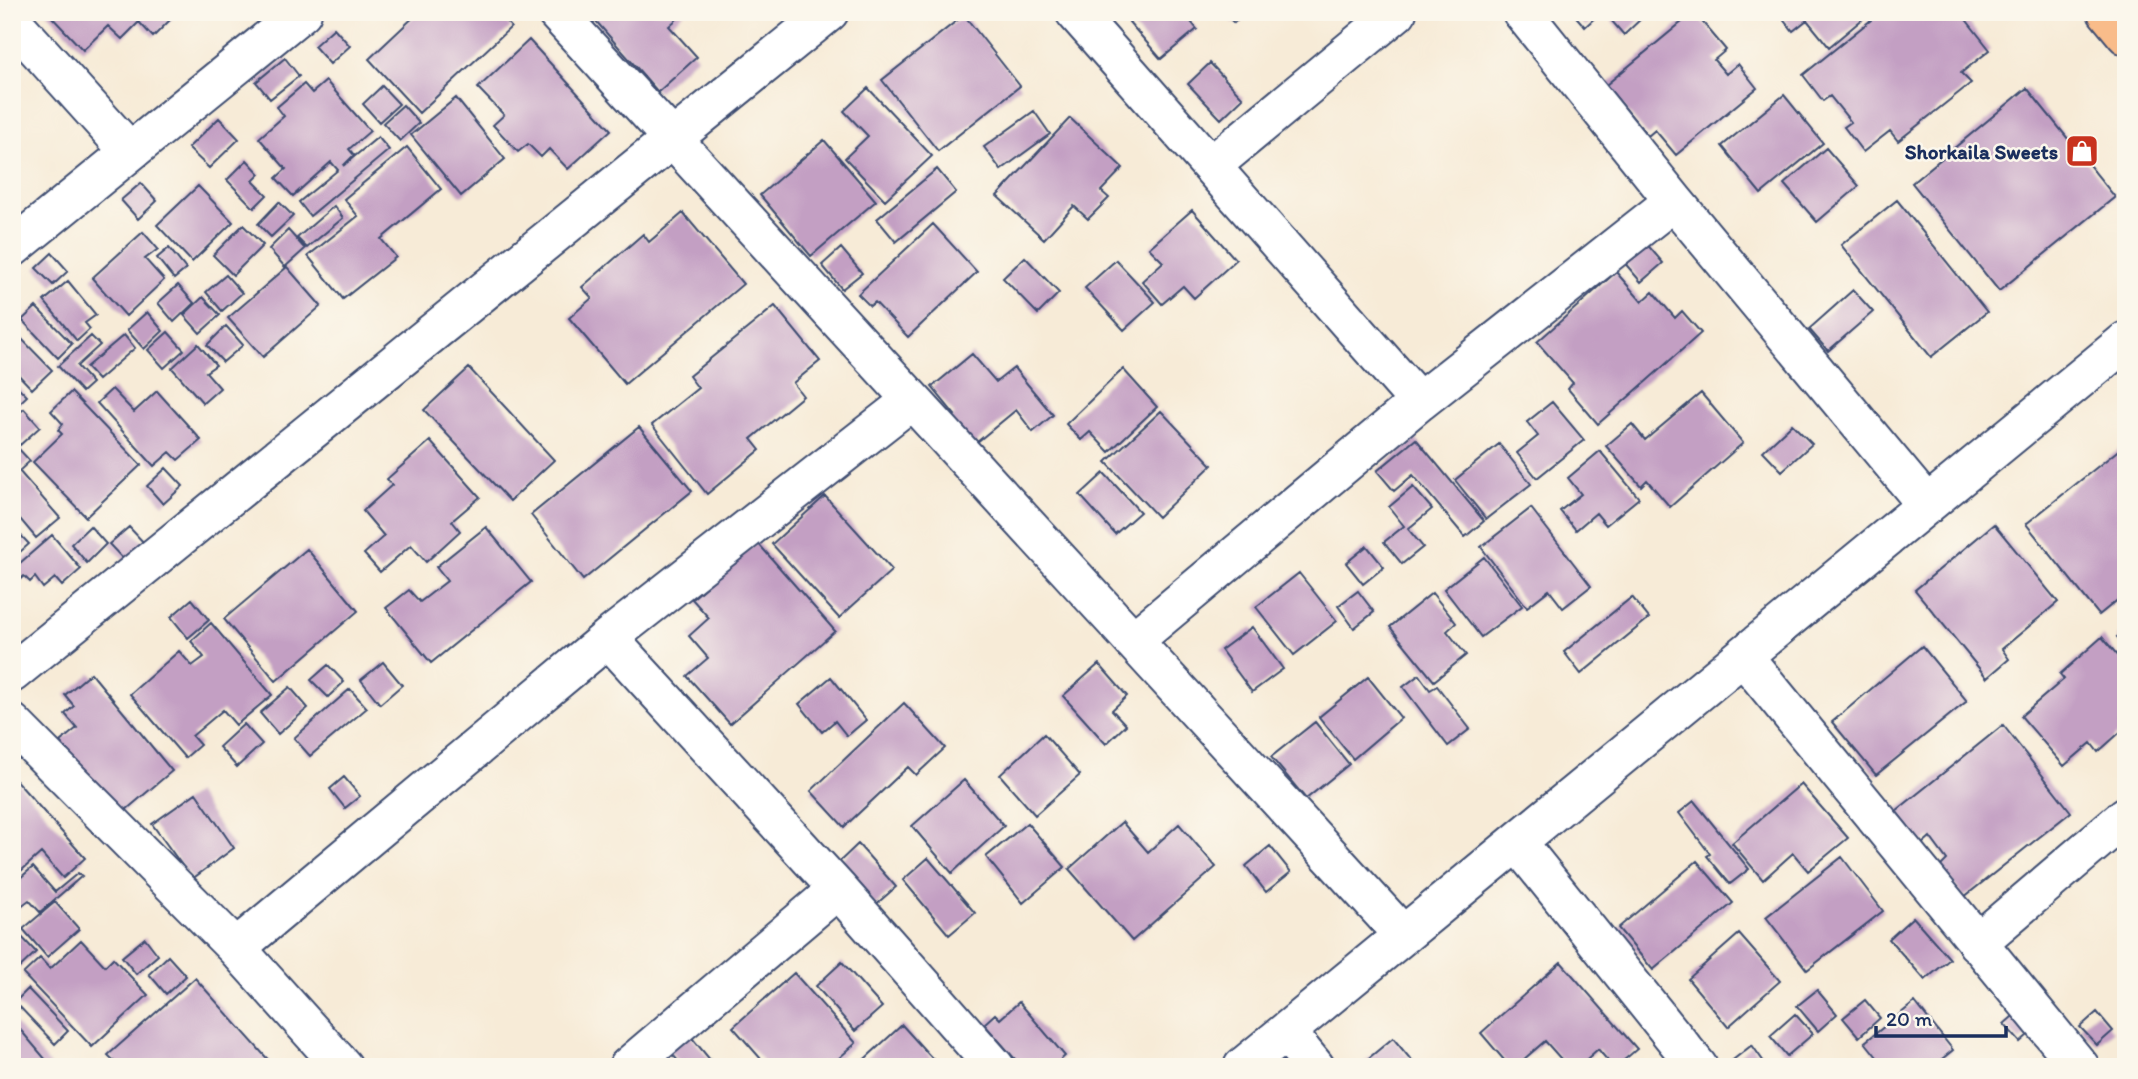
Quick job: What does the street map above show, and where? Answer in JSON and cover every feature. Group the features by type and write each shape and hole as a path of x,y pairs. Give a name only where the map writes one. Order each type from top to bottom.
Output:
{"main road":[{"path":"2107,12 2126,35"}],"street":[{"path":"12,248 302,12"},
{"path":"556,12 1403,935"},
{"path":"12,673 830,12"},
{"path":"1075,12 1419,402"},
{"path":"1211,166 1397,12"},
{"path":"1522,12 1674,201 1927,505"},
{"path":"12,21 130,152"},
{"path":"1133,641 1419,402 1674,201"},
{"path":"1244,1067 2126,341"},
{"path":"236,948 608,638 912,400"},
{"path":"608,638 838,889 995,1067"},
{"path":"1743,656 2080,1067"},
{"path":"12,723 236,948 344,1067"},
{"path":"1977,943 2126,816"},
{"path":"1517,842 1698,1067"},
{"path":"628,1067 838,889"},
{"path":"1286,1032 1315,1067"}],"building":[{"path":"47,12 178,12 153,37 139,22 122,39 108,26 83,50"},
{"path":"419,12 498,12 511,27 419,113 369,59"},
{"path":"588,12 685,12 669,26 697,57 658,92"},
{"path":"1141,12 1183,12 1197,29 1161,59 1129,22"},
{"path":"1223,12 1245,12 1234,23"},
{"path":"1572,12 1601,12 1585,27"},
{"path":"1604,12 1642,12 1645,15 1624,35"},
{"path":"1694,12 1726,50 1714,60 1726,74 1738,64 1757,88 1676,155 1655,130 1648,136 1606,85"},
{"path":"1778,12 1871,12 1829,47 1807,20 1793,31"},
{"path":"1881,12 1960,12 1990,50 1961,73 1971,83 1898,141 1890,131 1863,152 1844,127 1851,122 1830,96 1823,101 1803,75"},
{"path":"964,15 1020,86 938,151 882,80"},
{"path":"334,28 350,46 330,64 314,46"},
{"path":"529,40 611,130 568,169 549,149 541,157 528,144 518,152 493,125 504,115 478,88"},
{"path":"285,58 299,76 270,99 256,82"},
{"path":"1210,63 1243,98 1221,119 1188,84"},
{"path":"326,81 370,131 349,149 354,155 343,166 378,137 389,150 310,216 299,202 338,170 331,162 293,196 276,178 286,169 259,138 284,116 277,107 304,84 312,93"},
{"path":"382,86 399,104 379,122 363,104"},
{"path":"868,88 932,156 885,200 845,158 868,136 844,111"},
{"path":"2027,88 2115,197 1999,291 1912,183"},
{"path":"1784,95 1823,143 1761,194 1722,146"},
{"path":"456,98 505,159 461,196 411,135"},
{"path":"403,105 419,123 400,141 383,123"},
{"path":"1034,111 1050,134 1001,170 984,147"},
{"path":"219,118 239,139 209,168 188,148"},
{"path":"1070,118 1123,168 1101,191 1109,198 1088,219 1074,206 1044,239 997,196"},
{"path":"824,140 876,201 811,256 760,195"},
{"path":"407,147 441,189 381,239 396,257 343,299 308,256 358,216 344,199"},
{"path":"1826,148 1859,186 1817,222 1784,184"},
{"path":"247,160 260,174 253,181 267,195 254,208 227,180"},
{"path":"937,169 956,192 896,242 877,219"},
{"path":"141,183 157,201 138,219 121,200"},
{"path":"198,186 233,222 192,262 157,225"},
{"path":"1897,200 1987,312 1931,357 1841,245"},
{"path":"279,202 293,216 271,237 258,224"},
{"path":"334,206 343,218 307,248 297,238"},
{"path":"1192,210 1236,260 1194,298 1183,286 1162,304 1142,281 1163,262 1149,248"},
{"path":"683,213 743,284 625,384 569,318 592,298 582,287 643,234 649,242"},
{"path":"933,224 977,272 908,337 875,302 870,306 858,294"},
{"path":"243,225 263,245 233,275 213,255"},
{"path":"288,230 305,249 285,267 269,249"},
{"path":"143,232 158,249 145,259 164,280 126,316 92,278"},
{"path":"1645,242 1663,263 1641,282 1623,261"},
{"path":"169,248 186,269 174,279 157,258"},
{"path":"841,248 862,273 842,289 822,265"},
{"path":"52,253 68,271 53,285 36,268"},
{"path":"1025,257 1059,293 1038,314 1003,278"},
{"path":"1116,260 1155,302 1124,330 1085,288"},
{"path":"287,267 321,306 263,357 228,318"},
{"path":"1616,272 1642,302 1653,292 1675,318 1682,311 1701,333 1598,424 1568,389 1573,383 1537,342"},
{"path":"226,275 242,293 222,311 206,292"},
{"path":"68,281 96,315 85,323 90,329 77,341 44,301"},
{"path":"178,285 194,303 174,322 158,303"},
{"path":"1853,290 1873,312 1828,351 1809,329"},
{"path":"203,297 220,315 200,333 184,315"},
{"path":"775,306 820,361 793,383 803,396 751,439 760,450 707,494 652,425 698,388 689,376"},
{"path":"36,307 72,344 58,358 22,320"},
{"path":"147,312 163,331 144,349 127,330"},
{"path":"226,326 243,345 223,362 207,345"},
{"path":"12,329 52,370 32,389 12,368"},
{"path":"168,332 184,350 164,368 148,350"},
{"path":"124,335 135,348 98,380 86,367"},
{"path":"91,336 100,345 77,366 92,383 82,392 58,366"},
{"path":"198,344 216,365 206,372 220,388 203,403 172,368"},
{"path":"972,354 996,382 1014,368 1053,415 1033,432 1016,410 971,447 949,420 955,415 932,387"},
{"path":"469,368 554,460 510,501 424,410"},
{"path":"1123,369 1157,407 1109,452 1090,432 1081,440 1066,424"},
{"path":"12,381 27,396 12,410"},
{"path":"112,389 134,412 157,391 201,440 178,460 170,452 154,466 97,403"},
{"path":"71,392 141,465 86,517 33,462 62,434 58,430 63,424 51,411"},
{"path":"1701,393 1743,443 1670,507 1647,480 1641,486 1606,446 1632,424 1645,440"},
{"path":"1552,402 1584,440 1537,478 1517,453 1538,436 1527,422"},
{"path":"24,409 40,427 20,445 12,436 12,419"},
{"path":"1161,411 1212,465 1158,517 1106,462"},
{"path":"1792,424 1812,444 1782,471 1763,451"},
{"path":"639,427 692,491 583,580 531,515"},
{"path":"1416,439 1484,521 1465,537 1413,475 1394,491 1377,471"},
{"path":"430,441 480,497 452,521 460,531 426,562 411,545 380,572 364,554 384,536 363,511 392,485 387,479"},
{"path":"1499,444 1531,484 1486,519 1455,480"},
{"path":"2126,444 2126,593 2099,615 2026,524"},
{"path":"16,446 30,461 19,471 60,518 36,538 16,514 12,517 12,490 15,487 12,484 12,450"},
{"path":"1600,451 1639,498 1606,525 1596,513 1576,530 1560,511 1581,494 1568,478"},
{"path":"166,468 183,486 163,504 147,486"},
{"path":"1104,473 1140,512 1115,534 1080,495"},
{"path":"1413,487 1432,509 1408,529 1423,547 1402,564 1384,542 1404,526 1389,507"},
{"path":"825,496 892,570 839,618 772,544"},
{"path":"1531,508 1591,586 1563,608 1549,590 1527,607 1481,547"},
{"path":"1994,524 2058,602 2002,649 2009,659 1987,678 1915,590"},
{"path":"12,526 29,544 12,559"},
{"path":"90,526 106,544 87,563 71,544"},
{"path":"129,527 145,544 126,562 109,544"},
{"path":"486,527 531,582 431,663 386,608 409,590 420,602 447,581 436,567"},
{"path":"52,535 81,569 62,586 55,578 43,588 35,577 30,582 24,576 17,582 12,576 12,570"},
{"path":"757,542 835,631 730,724 687,676 708,658 689,636 709,618 692,599"},
{"path":"1367,546 1384,567 1363,584 1346,563"},
{"path":"307,549 358,611 276,681 224,619"},
{"path":"1484,557 1522,606 1481,637 1444,589"},
{"path":"1299,573 1337,621 1294,655 1256,607"},
{"path":"1358,591 1374,612 1354,628 1338,606"},
{"path":"1432,593 1456,623 1447,631 1466,655 1434,681 1390,627"},
{"path":"1632,597 1649,618 1581,674 1564,652"},
{"path":"192,599 209,620 188,638 171,617"},
{"path":"211,623 272,695 236,725 223,710 192,736 200,745 185,758 130,694 179,651 192,666 204,657 191,641"},
{"path":"1252,627 1283,669 1252,692 1221,650"},
{"path":"2126,630 2126,647 2117,637"},
{"path":"2102,637 2126,665 2126,712 2121,717 2126,727 2098,752 2091,743 2064,766 2021,716 2064,679 2060,674"},
{"path":"1922,646 1967,701 1876,775 1832,722"},
{"path":"383,662 402,685 380,704 361,680"},
{"path":"1099,664 1127,696 1112,710 1126,725 1106,744 1063,696"},
{"path":"328,665 344,682 328,697 311,680"},
{"path":"91,673 172,771 120,815 60,742 77,728 65,714 74,706 65,695"},
{"path":"1419,675 1430,690 1437,686 1470,729 1448,746 1403,687"},
{"path":"831,677 866,720 847,736 835,721 822,732 799,704"},
{"path":"1368,677 1401,718 1353,759 1319,717"},
{"path":"290,687 308,708 278,734 260,713"},
{"path":"350,689 367,708 310,756 294,738"},
{"path":"904,703 945,748 916,775 908,767 844,827 811,791"},
{"path":"1315,722 1349,764 1306,799 1271,757"},
{"path":"244,724 262,744 237,767 219,747"},
{"path":"2003,725 2071,812 1964,897 1940,867 1947,860 1930,837 1922,844 1896,811"},
{"path":"1044,734 1080,775 1035,815 1000,775"},
{"path":"12,776 85,858 63,878 41,853 12,879"},
{"path":"344,777 360,796 345,808 330,789"},
{"path":"964,780 1004,826 952,873 912,826"},
{"path":"1801,784 1848,838 1808,871 1793,853 1763,880 1732,843"},
{"path":"196,793 234,848 192,879 152,824"},
{"path":"1694,801 1749,869 1730,884 1707,856 1710,854 1679,813"},
{"path":"1122,822 1148,852 1179,824 1216,867 1132,941 1069,869"},
{"path":"1027,823 1065,867 1023,903 986,857"},
{"path":"858,844 896,887 874,906 837,864"},
{"path":"1270,846 1291,872 1266,892 1246,866"},
{"path":"1842,857 1883,911 1807,970 1766,917"},
{"path":"928,858 975,913 949,935 903,880"},
{"path":"1697,861 1733,903 1653,970 1618,928"},
{"path":"33,867 55,892 78,873 82,876 40,912 29,900 12,913 12,885"},
{"path":"55,902 79,929 47,957 23,929"},
{"path":"1913,917 1950,959 1925,980 1889,939"},
{"path":"17,932 36,952 14,973 12,937"},
{"path":"1739,934 1780,981 1728,1027 1688,979"},
{"path":"145,938 158,955 136,974 122,957"},
{"path":"81,940 105,966 113,958 148,995 92,1047 23,974 40,958 50,969"},
{"path":"168,956 186,976 166,994 149,974"},
{"path":"842,962 882,1007 855,1031 816,986"},
{"path":"1561,962 1637,1049 1616,1067 1613,1067 1598,1049 1578,1067 1568,1067 1545,1041 1515,1067 1510,1067 1481,1033"},
{"path":"794,973 856,1043 829,1067 768,1067 733,1027"},
{"path":"195,978 273,1065 114,1067 117,1064 108,1055"},
{"path":"28,989 68,1031 55,1044 15,1002"},
{"path":"1817,990 1837,1014 1818,1031 1797,1006"},
{"path":"1865,1000 1880,1018 1859,1037 1843,1018"},
{"path":"1019,1002 1065,1056 1053,1067 1022,1067 984,1024 995,1014 1000,1019"},
{"path":"1915,1002 1953,1050 1932,1067 1885,1067 1865,1042"},
{"path":"2020,1010 2036,1028 2020,1042 2004,1024"},
{"path":"2097,1012 2113,1031 2097,1045 2080,1027"},
{"path":"1795,1014 1813,1034 1787,1056 1770,1036"},
{"path":"12,1020 52,1067 12,1067"},
{"path":"902,1025 940,1067 856,1067"},
{"path":"688,1033 716,1067 683,1067 668,1049"},
{"path":"1393,1038 1417,1067 1358,1067"},
{"path":"1752,1045 1766,1065 1764,1067 1724,1067"}],"place":[{"name":"Shorkaila Sweets","path":"2082,151"}]}
